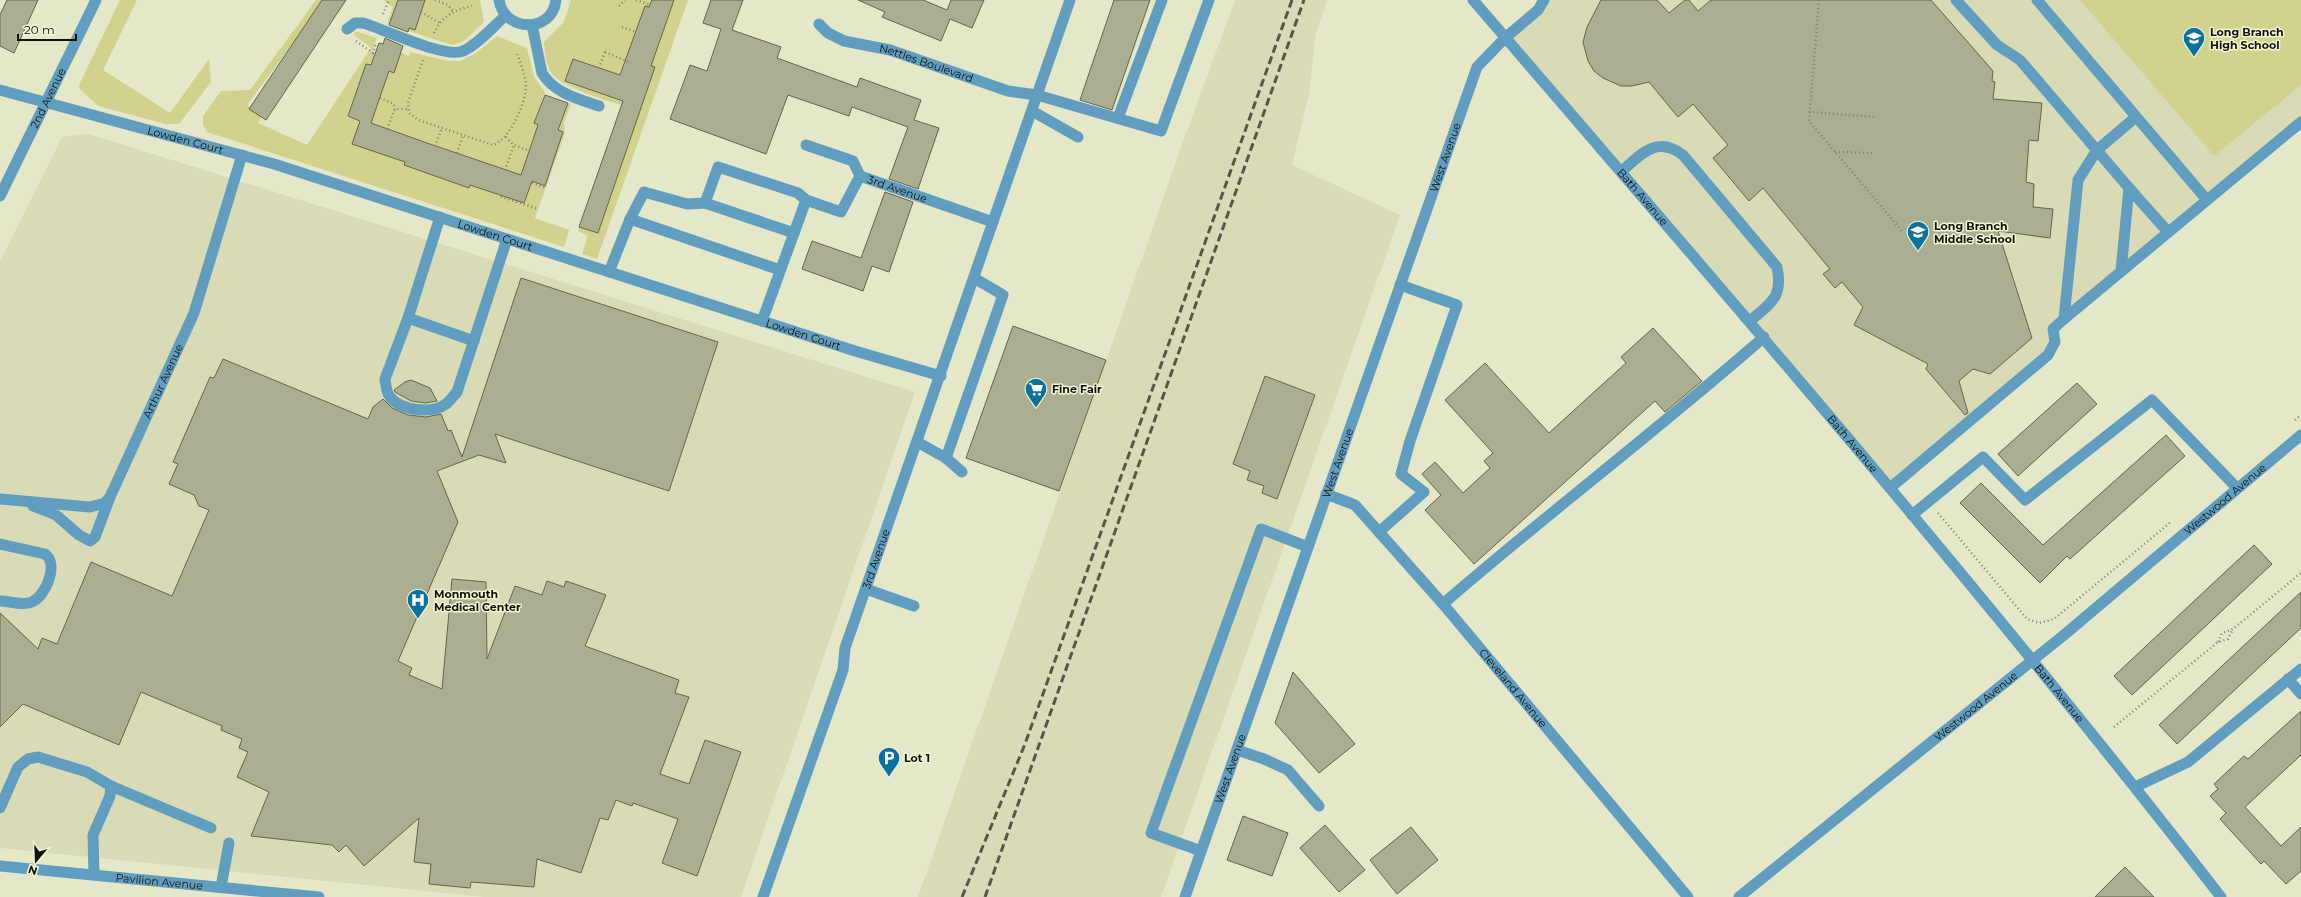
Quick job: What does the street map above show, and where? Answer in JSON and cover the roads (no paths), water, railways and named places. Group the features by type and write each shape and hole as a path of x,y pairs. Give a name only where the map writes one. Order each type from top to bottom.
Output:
{"street":[{"name":"2nd Avenue","path":"0,196 96,0"},
{"path":"499,0 505,16 518,24 532,25 542,22 551,14 556,0"},
{"name":"3rd Avenue","path":"763,897 842,670 845,648 941,376 1070,0"},
{"path":"1118,118 1162,0"},
{"name":"Nettles Boulevard","path":"819,24 828,33 844,41 890,50 1008,91 1038,95 1161,131 1209,0"},
{"name":"Bath Avenue","path":"1473,0 1764,337 2033,659 2136,787 2221,897"},
{"name":"West Avenue","path":"1186,897 1326,494 1477,67 1505,38 1538,10 1544,0"},
{"path":"1956,0 1997,45 2020,60 2128,188 2168,232"},
{"path":"2037,0 2207,200"},
{"path":"349,33 355,23 363,23 440,50 456,53 468,48 505,16"},
{"path":"532,25 542,73 546,79 558,90 599,106"},
{"name":"Lowden Court","path":"0,90 242,155 762,321 941,376"},
{"path":"1032,111 1078,137"},
{"path":"2064,319 2078,180 2097,150 2136,117"},
{"path":"1890,488 2043,359 2052,349 2054,342 2053,329 2064,319 2301,122"},
{"path":"806,145 853,161 860,176"},
{"path":"1622,171 1644,151 1662,146 1674,148 1688,161 1777,267 1779,291 1774,301 1750,321"},
{"name":"Arthur Avenue","path":"63,520 78,535 90,541 95,537 110,497 194,313 242,155"},
{"path":"704,203 718,167 798,193 806,200 762,321"},
{"name":"3rd Avenue","path":"806,200 841,212 860,176 994,222"},
{"path":"2121,271 2128,188"},
{"path":"609,272 630,220 644,192 688,204 704,203 794,233"},
{"path":"440,217 408,318 385,379 386,389 391,398 418,410 437,409 447,404 457,392 507,239"},
{"path":"630,220 780,270"},
{"path":"946,458 1003,295 974,278"},
{"path":"1379,532 1424,492 1401,474 1410,441 1457,305 1400,285"},
{"path":"408,318 474,341"},
{"path":"1443,604 1516,541 1708,386 1764,337"},
{"path":"1912,515 1983,457 2025,500 2152,400 2237,488"},
{"name":"Westwood Avenue","path":"1739,897 2033,659 2301,435"},
{"path":"917,442 946,458 962,472"},
{"name":"Cleveland Avenue","path":"1326,494 1355,505 1443,604 1688,897"},
{"path":"0,499 72,506 98,506 105,503 110,497"},
{"path":"0,499 39,508 63,520"},
{"path":"63,520 62,511 72,506"},
{"path":"1202,851 1150,833 1261,529 1308,546"},
{"path":"0,544 46,554 51,558 52,564 49,577 38,598 31,602 22,603 0,600"},
{"path":"866,589 914,606"},
{"path":"2136,787 2188,762 2301,669"},
{"path":"2288,679 2301,694"},
{"path":"1237,750 1264,759 1288,770 1319,806"},
{"path":"0,808 18,767 28,759 38,757 77,768 111,786 211,828"},
{"path":"94,875 93,835 110,796 111,786"},
{"path":"221,887 229,843"},
{"name":"Pavilion Avenue","path":"0,866 319,897"}],"railway":[{"path":"962,897 1025,744 1292,0"},
{"path":"985,897 1304,0"}],"place":[{"name":"Long Branch High School","path":"2194,58"},
{"name":"Long Branch Middle School","path":"1918,252"},
{"name":"Fine Fair","path":"1036,408"},
{"name":"Monmouth Medical Center","path":"418,620"},
{"name":"Lot 1","path":"889,778"}]}
